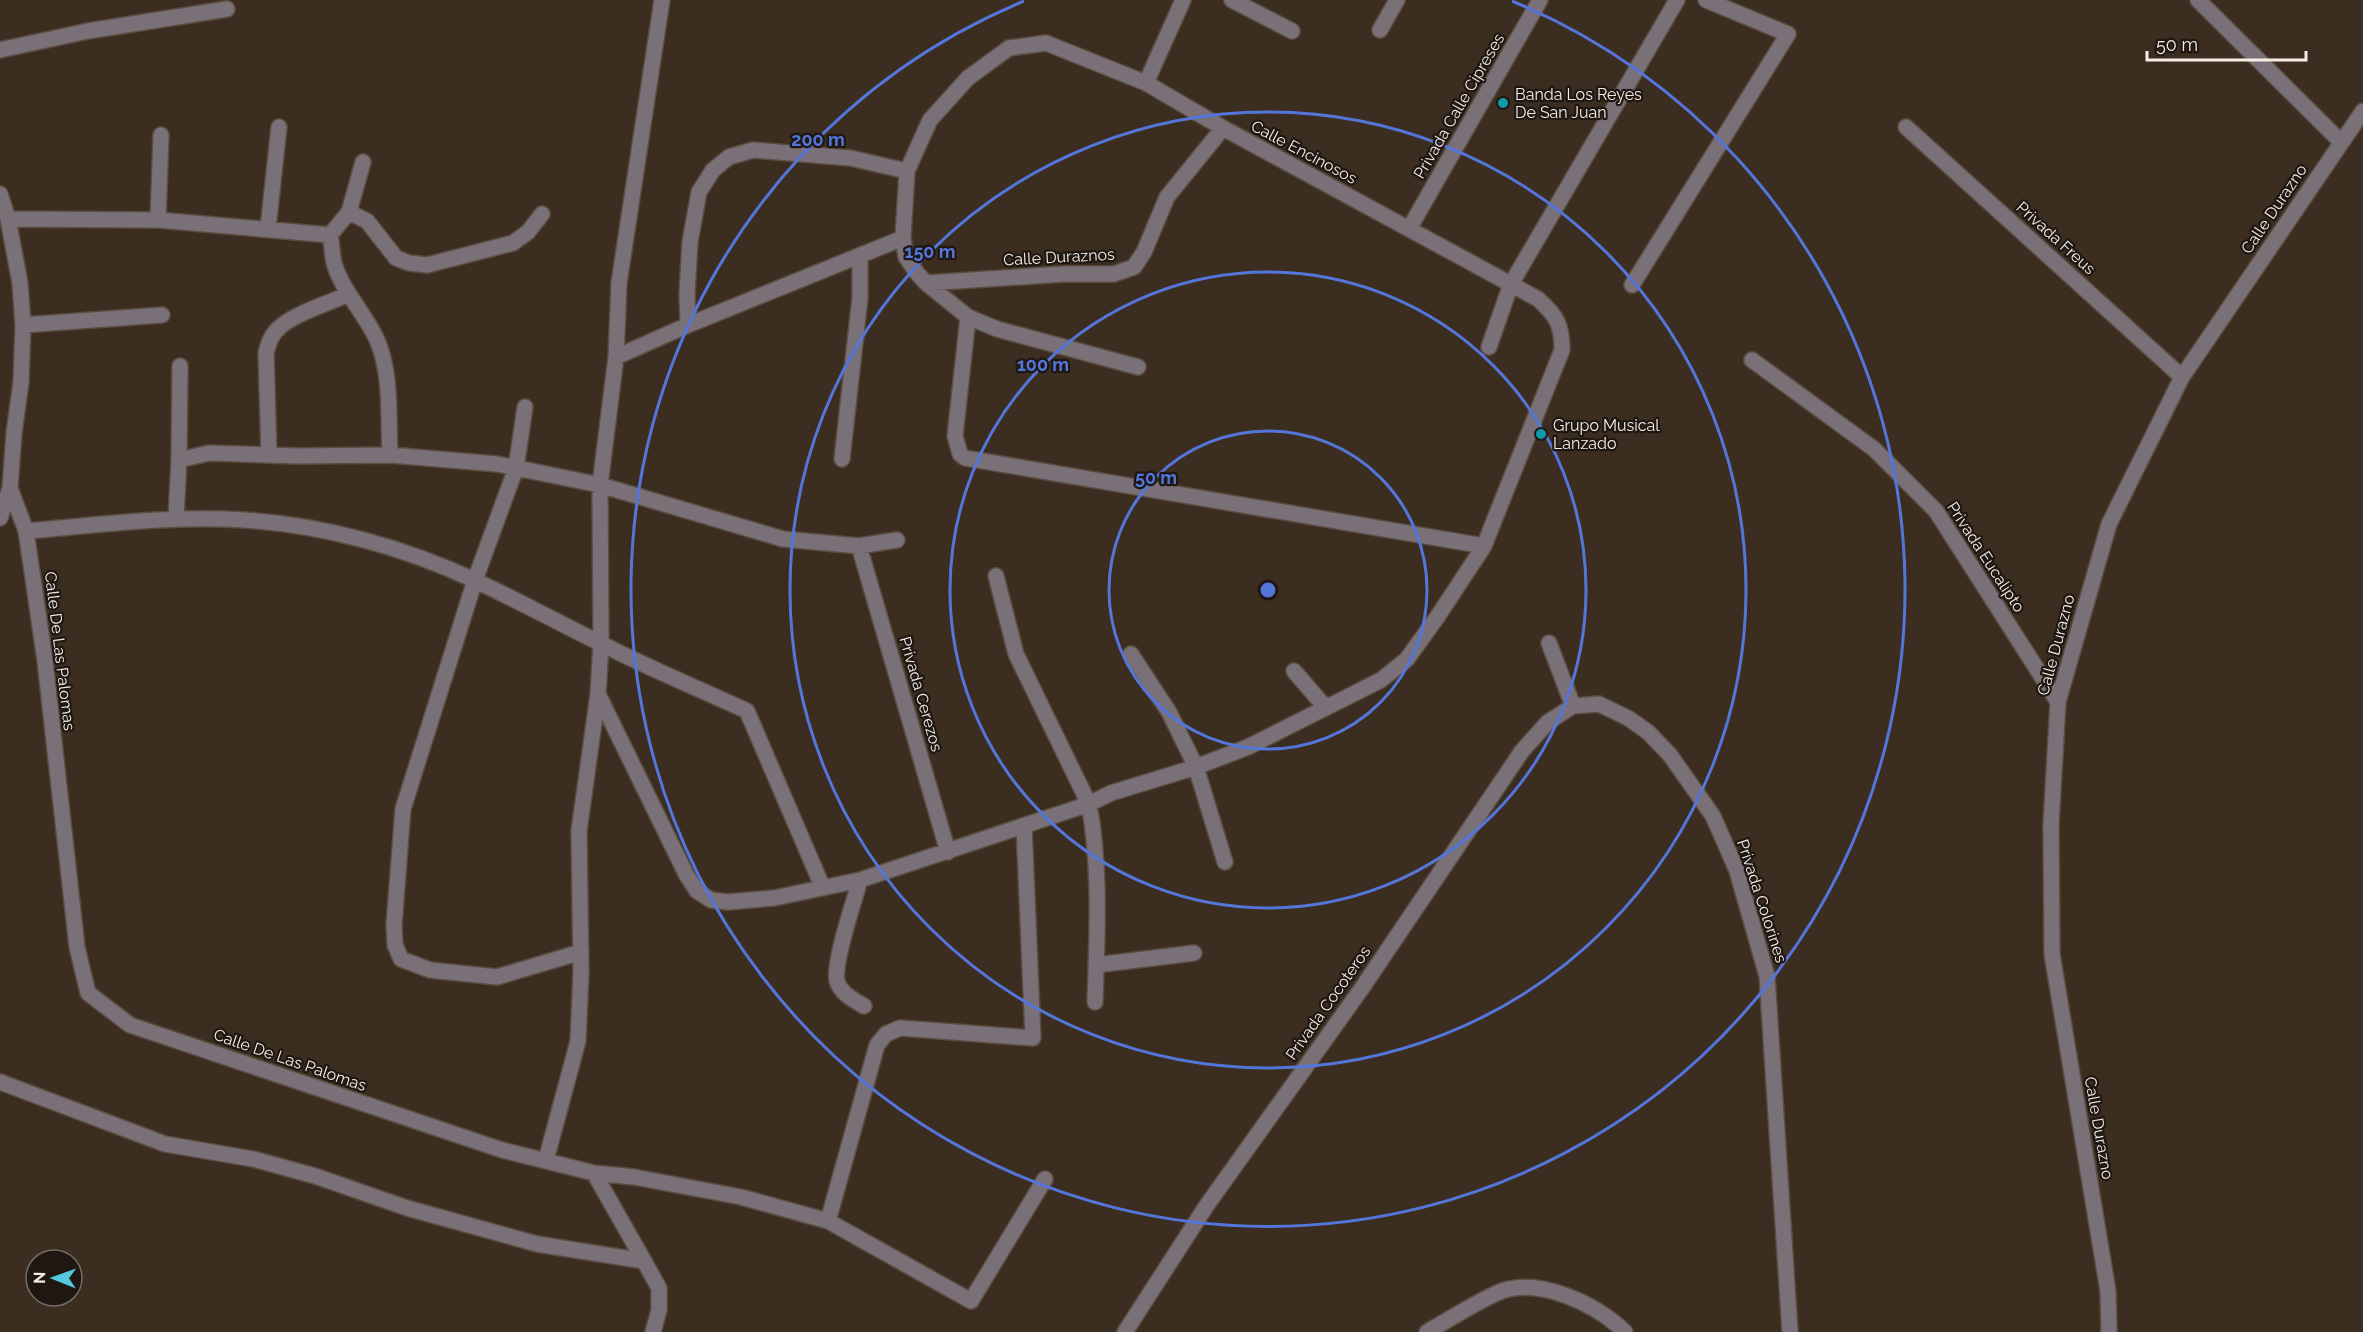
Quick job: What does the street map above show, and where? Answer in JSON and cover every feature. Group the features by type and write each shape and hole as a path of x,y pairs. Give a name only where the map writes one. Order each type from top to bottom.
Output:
{"street":[{"path":"546,1160 578,1041 581,952 579,831 598,694 601,644 600,485 616,357 619,283 662,0"},
{"path":"1146,83 1183,0"},
{"path":"1380,30 1397,0"},
{"name":"Privada Calle Cipreses","path":"1409,229 1540,0"},
{"path":"1489,348 1511,284 1677,0"},
{"path":"1632,285 1788,34 1706,0"},
{"path":"2198,0 2341,141"},
{"path":"1237,1 1292,31"},
{"path":"0,50 88,31 227,9"},
{"name":"Calle Encinosos","path":"598,694 686,874 697,891 711,900 728,903 774,898 860,880 1089,804 1111,793 1196,767 1248,747 1381,680 1407,659 1484,546 1562,350 1562,332 1554,314 1538,299 1223,128 1146,83 1046,43 1009,48 968,78 930,120 907,171 903,238"},
{"name":"Calle Durazno","path":"2109,1332 2108,1291 2052,954 2051,825 2058,702 2109,524 2182,377 2363,111"},
{"path":"267,228 279,127"},
{"name":"Privada Freus","path":"1906,127 2182,377"},
{"name":"Calle Duraznos","path":"926,283 1064,274 1114,274 1134,267 1144,252 1167,196 1223,128"},
{"path":"158,220 161,135"},
{"path":"688,325 690,242 699,192 713,170 729,157 753,150 850,158 907,171"},
{"path":"363,162 349,212 330,235 334,264 378,342 386,376 390,455"},
{"path":"0,194 8,219 20,283 23,325 21,382 10,488 0,512"},
{"path":"349,212 367,221 396,258 409,263 427,265 513,243 528,232 542,214"},
{"path":"8,219 158,220 330,235"},
{"path":"616,357 688,325 903,238 906,257 926,283 968,317 997,329 1138,367"},
{"path":"842,459 860,298 860,256"},
{"path":"269,455 266,353 270,340 286,322 349,294"},
{"path":"23,325 162,315"},
{"path":"968,317 955,436 960,453 972,460 1073,475 1484,546"},
{"name":"Privada Eucalipto","path":"1752,360 1874,449 1936,511 2058,702"},
{"path":"176,518 180,366"},
{"path":"525,407 516,468 475,580 403,809 394,925 395,945 401,959 430,970 497,977 581,952"},
{"path":"179,460 209,453 390,455 516,468 600,485 783,539 860,546 897,540"},
{"name":"Calle De Las Palomas","path":"10,488 26,531 45,661 77,947 88,993 130,1025 502,1150 594,1173 741,1197 828,1221 971,1301 1045,1179"},
{"path":"26,531 176,518 244,520 311,528 396,549 475,580 601,644 747,711 823,888"},
{"name":"Privada Cerezos","path":"860,546 948,852"},
{"path":"996,576 1016,654 1089,804 1094,829 1096,876 1095,1002"},
{"path":"1549,642 1573,706"},
{"path":"1131,654 1169,712 1196,767 1225,862"},
{"path":"1294,671 1326,708"},
{"name":"Privada Colorines","path":"1573,706 1599,704 1628,718 1648,732 1670,755 1713,816 1737,871 1767,976 1790,1331"},
{"name":"Privada Cocoteros","path":"1125,1332 1208,1205 1362,988 1522,751 1548,722 1573,706"},
{"path":"828,1221 877,1045 886,1034 900,1028 1033,1038 1024,826"},
{"path":"860,880 838,961 837,981 844,993 864,1006"},
{"path":"1096,965 1194,953"},
{"path":"0,1082 165,1144 253,1159 305,1173 406,1208 537,1244 644,1262"},
{"path":"594,1173 659,1288 659,1310 653,1332"},
{"path":"1427,1332 1498,1292 1524,1288 1559,1293 1594,1310 1617,1324 1625,1332"}],"place":[{"name":"Banda Los Reyes De San Juan","path":"1503,103"},
{"name":"Grupo Musical Lanzado","path":"1541,434"}]}
